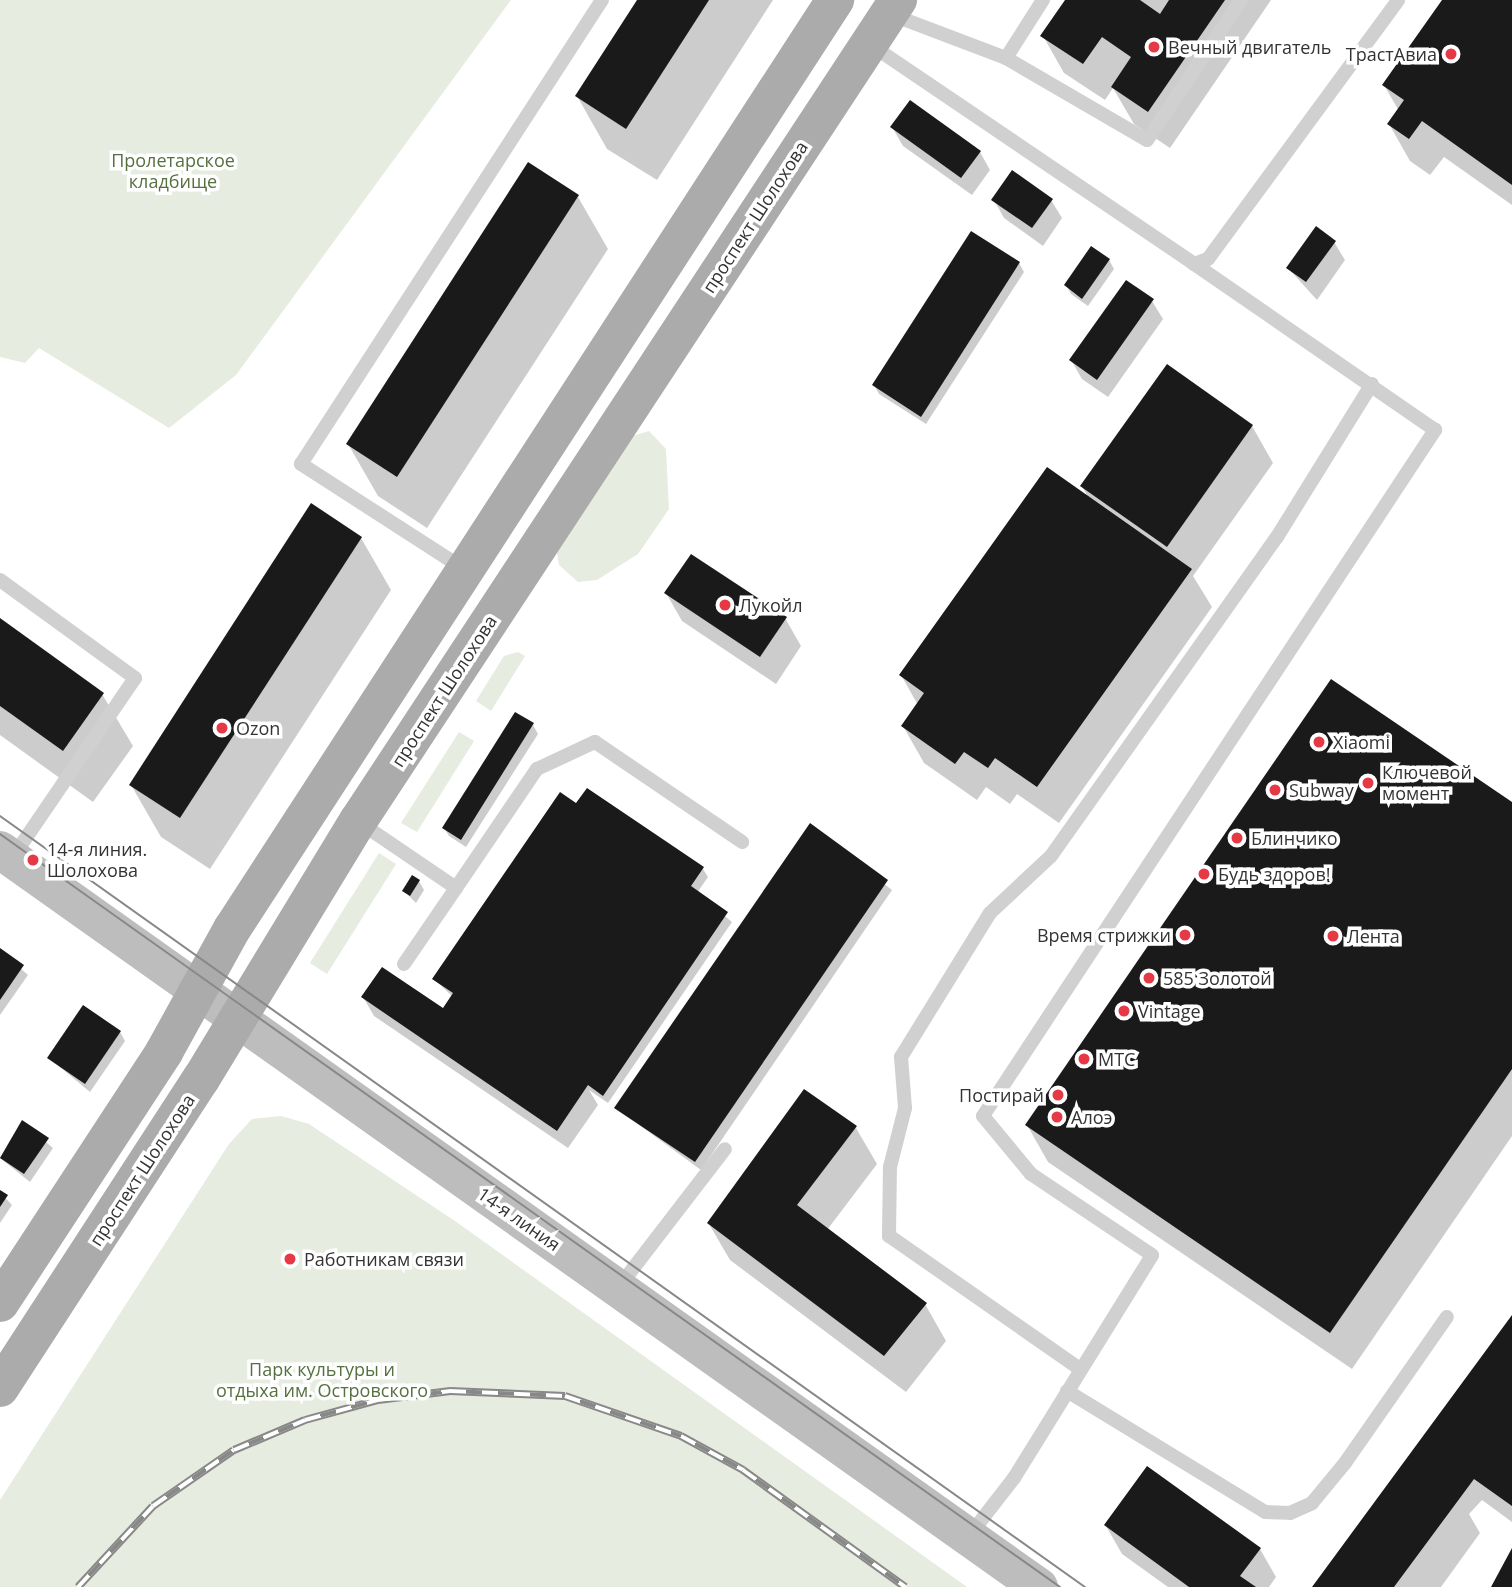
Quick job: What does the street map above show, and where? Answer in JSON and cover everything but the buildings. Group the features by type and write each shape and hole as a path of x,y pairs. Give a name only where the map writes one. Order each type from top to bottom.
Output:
{"main road":[{"path":"0,1303 465,570 835,0"},
{"name":"проспект Шолохова","path":"0,1388 201,1079 233,1019 358,821 885,19"},
{"name":"14-я линия","path":"6,854 233,1019 1039,1587"}],"lane":[{"path":"465,570 301,464 602,0"},
{"path":"1006,58 1043,0"},
{"path":"885,19 1006,58 1147,140 1241,0"},
{"path":"1195,264 1208,259 1398,0"},
{"path":"885,19 1195,264 1435,430 983,1116 1031,1174 1152,1255 1014,1478 969,1536"},
{"path":"1080,1369 889,1236 890,1167 905,1108 901,1056 990,913 1051,856 1277,537 1372,384"},
{"path":"0,580 135,678 6,854"},
{"path":"404,964 537,769 595,742 742,842"},
{"path":"358,821 456,888"},
{"path":"618,1289 726,1149"},
{"path":"1067,1391 1265,1512 1290,1513 1312,1503 1345,1463 1447,1317"}],"green space":[{"name":"Пролетарское кладбище","path":"0,0 511,0 236,375 169,428 39,348 25,363 0,357"},
{"path":"649,431 666,449 669,509 638,554 597,580 578,582 559,565 556,547 629,437"},
{"path":"518,652 525,656 491,711 476,701 504,656"},
{"path":"459,732 474,741 417,832 401,823"},
{"path":"379,853 396,864 327,974 310,963"},
{"name":"Парк культуры и отдыха им. Островского","path":"281,1116 309,1124 455,1221 967,1587 0,1587 0,1500 229,1144 252,1119"}],"tram line":[{"path":"0,816 1085,1587"},
{"path":"0,834 1060,1587"}],"railway":[{"path":"78,1587 153,1506 234,1450 305,1420 378,1400 450,1391 565,1396 681,1436 743,1470 905,1587"}],"place":[{"name":"Вечный двигатель","path":"1154,47"},
{"name":"ТрастАвиа","path":"1451,54"},
{"name":"Лукойл","path":"725,605"},
{"name":"Ozon","path":"222,728"},
{"name":"Xiaomi","path":"1319,742"},
{"name":"Ключевой момент","path":"1368,783"},
{"name":"Subway","path":"1275,790"},
{"name":"Блинчико","path":"1237,838"},
{"name":"14-я линия. Шолохова","path":"33,860"},
{"name":"Будь здоров!","path":"1204,874"},
{"name":"Время стрижки","path":"1185,935"},
{"name":"Лента","path":"1333,936"},
{"name":"585 Золотой","path":"1149,978"},
{"name":"Vintage","path":"1124,1011"},
{"name":"МТС","path":"1084,1059"},
{"name":"Постирай","path":"1058,1095"},
{"name":"Алоэ","path":"1057,1117"},
{"name":"Работникам связи","path":"290,1259"}]}
